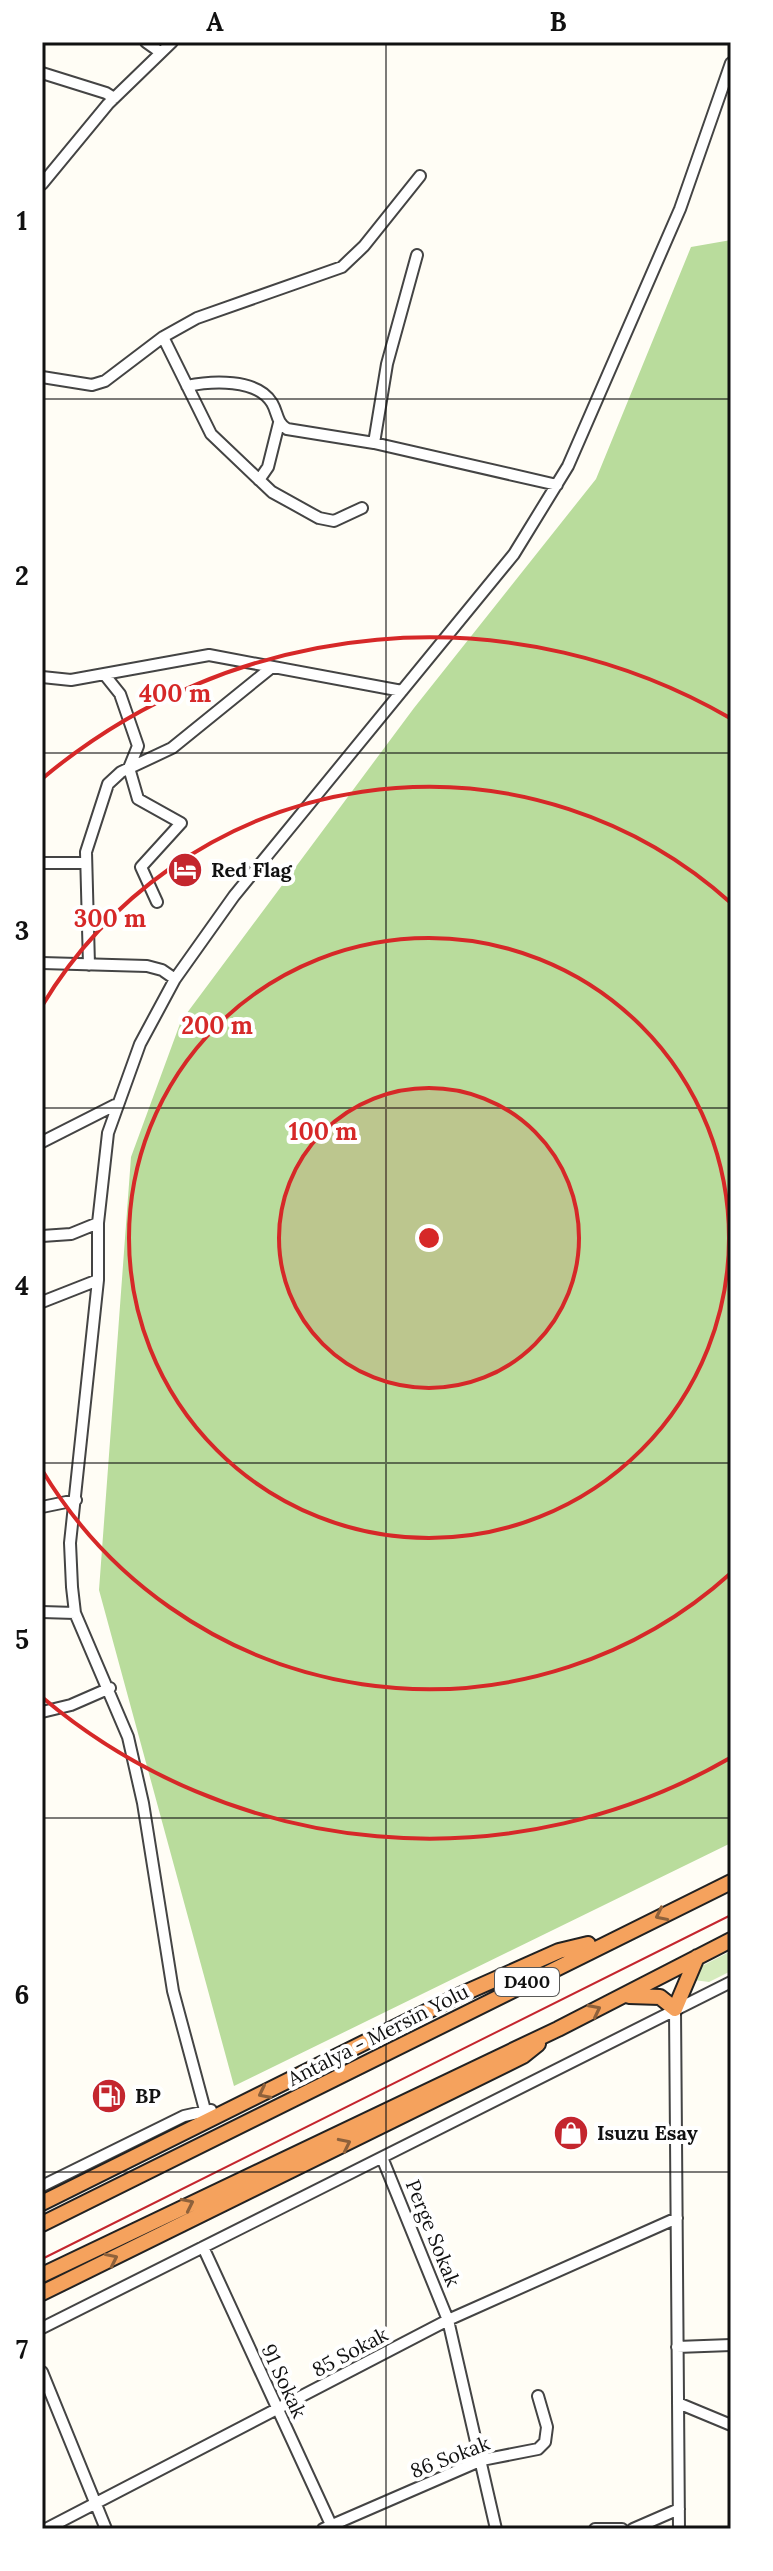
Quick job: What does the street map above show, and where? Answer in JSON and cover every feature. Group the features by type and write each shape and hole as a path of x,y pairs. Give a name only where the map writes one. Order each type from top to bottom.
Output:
{"highway":[{"name":"Antalya - Mersin Yolu","path":"42,2224 731,1882"},
{"path":"42,2203 460,1995 559,1951 616,1937"},
{"name":"D400","path":"42,2275 558,2029 731,1940"},
{"path":"622,1997 660,1997 675,2009 697,1957"},
{"path":"42,2293 523,2056 558,2029"}],"street":[{"path":"146,42 160,52"},
{"path":"42,184 114,98 172,42"},
{"path":"205,2110 173,1991 131,1750 110,1688 75,1613 70,1543 98,1280 98,1223 108,1133 115,1105 140,1044 175,979 234,896 514,554 557,485 680,209 731,63"},
{"path":"42,73 114,98"},
{"path":"42,377 92,385 105,381 163,337 197,318 342,267 364,246 420,176"},
{"path":"374,443 387,364 417,255"},
{"path":"163,337 211,434 259,480 289,503 319,518 342,519 362,508"},
{"path":"187,386 204,382 256,389 271,402 279,423 287,429 374,443 557,485"},
{"path":"259,480 268,467 279,423"},
{"path":"42,677 71,680 209,655 402,691"},
{"path":"89,965 86,852 108,784 129,768 172,748 272,667"},
{"path":"104,674 120,694 138,746 129,768 138,799 181,823 141,867 157,902"},
{"path":"42,863 86,863"},
{"path":"42,963 147,966 162,970 175,979"},
{"path":"42,1142 115,1105"},
{"path":"42,1236 71,1234 98,1223"},
{"path":"42,1302 98,1280"},
{"path":"42,1507 76,1500"},
{"path":"42,1612 75,1613"},
{"path":"42,1712 71,1705 110,1688"},
{"path":"42,2328 383,2160 731,1982"},
{"path":"675,2009 679,2529"},
{"path":"42,2186 184,2116 205,2110 229,2111"},
{"name":"Perge Sokak","path":"383,2160 448,2320 496,2529"},
{"name":"85 Sokak","path":"46,2529 448,2320 677,2218"},
{"name":"91 Sokak","path":"203,2247 329,2528"},
{"path":"677,2347 731,2345"},
{"path":"42,2372 106,2529"},
{"name":"86 Sokak","path":"329,2528 482,2460 527,2452 545,2442 547,2427 538,2396"},
{"path":"678,2403 731,2425"},
{"path":"633,2529 679,2509"},
{"path":"595,2529 622,2529"}],"green space":[{"path":"731,240 731,1843 234,2086 99,1590 131,1157 181,1021 414,708 596,479 691,247"},
{"path":"731,1951 731,1971 709,1982 694,1980 700,1967"}],"tram line":[{"path":"42,2259 731,1915"}],"place":[{"name":"Red Flag","path":"185,870"},
{"name":"BP","path":"109,2096"},
{"name":"Isuzu Esay","path":"571,2133"}]}
